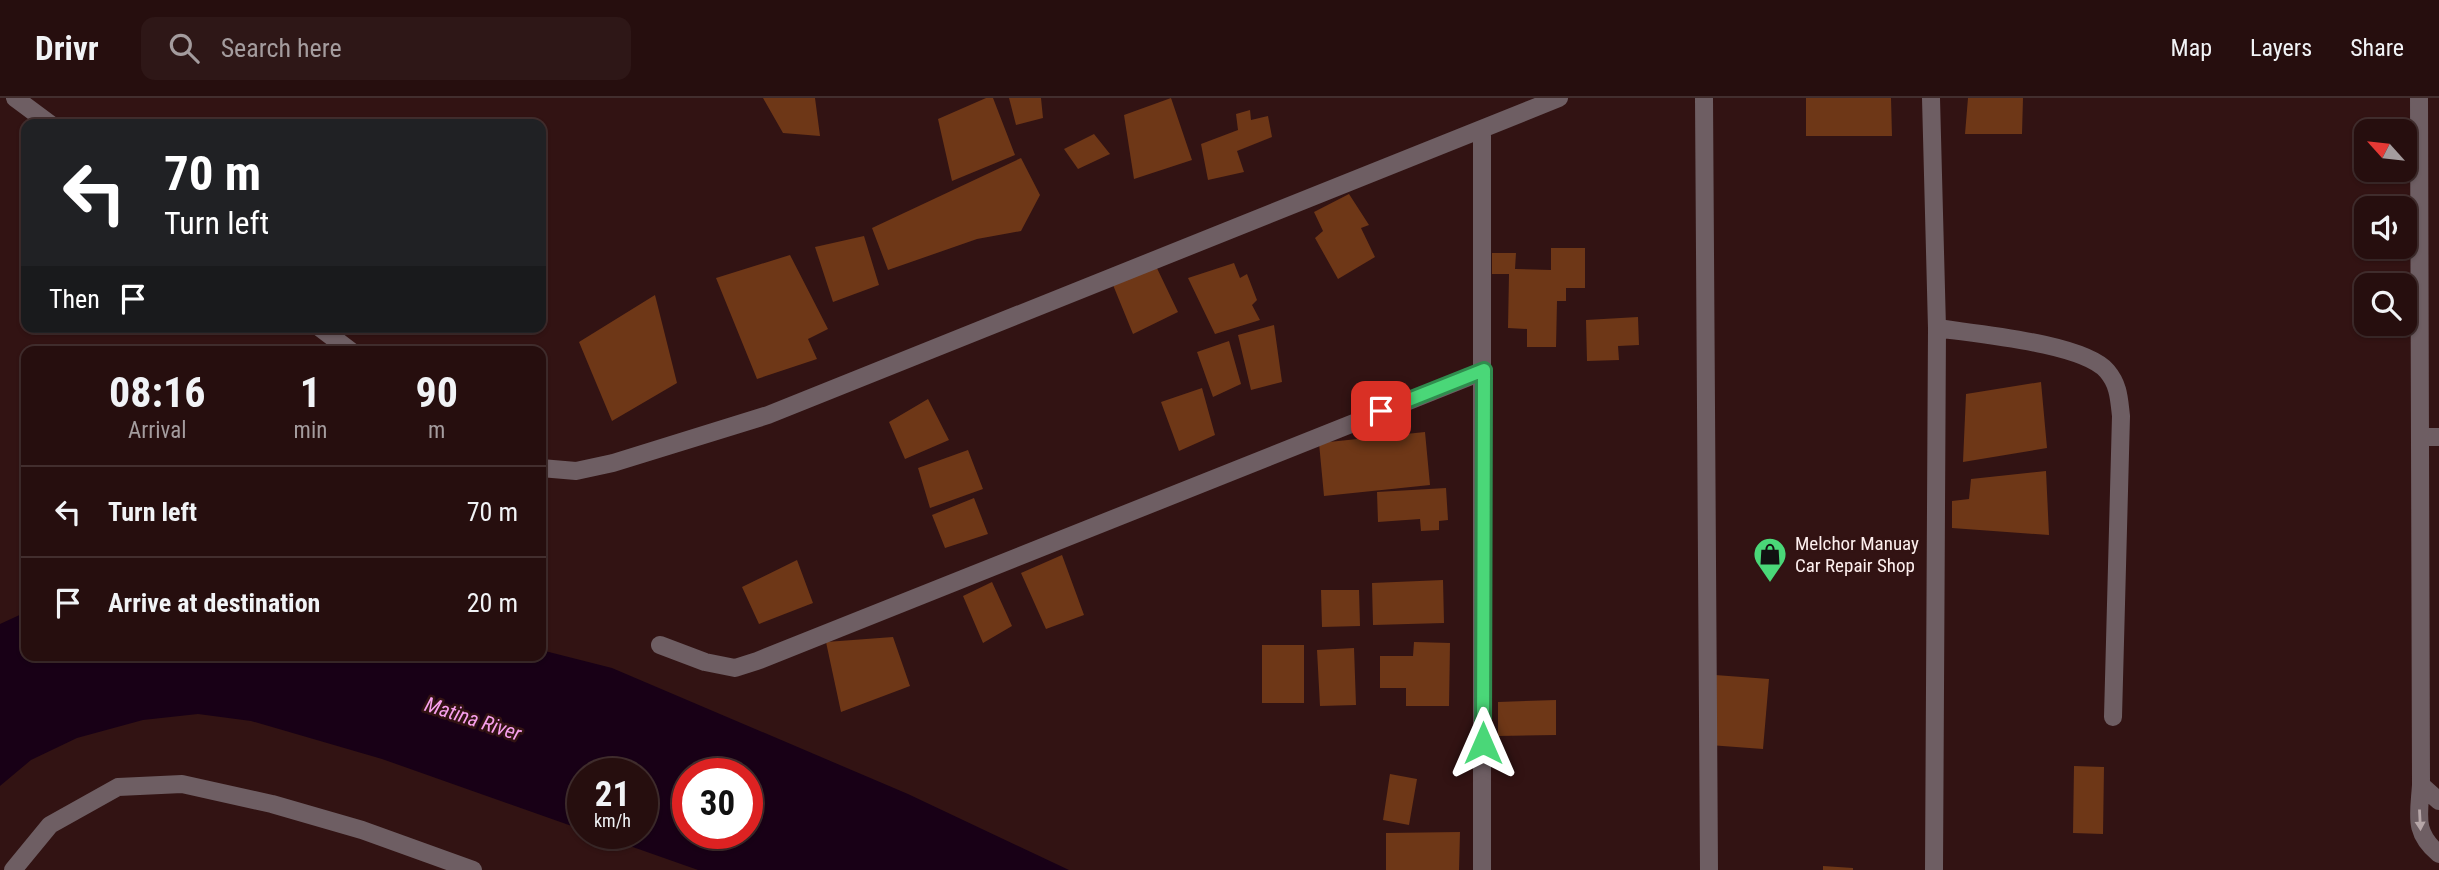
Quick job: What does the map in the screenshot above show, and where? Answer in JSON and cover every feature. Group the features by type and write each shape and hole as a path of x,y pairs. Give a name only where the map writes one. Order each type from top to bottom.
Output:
{"street":[{"path":"15,98 43,119"},
{"path":"546,468 576,471 613,463 768,415 1559,98"},
{"path":"1704,98 1709,870"},
{"path":"1931,98 1937,328 1934,870"},
{"path":"2419,98 2421,785 2418,820 2425,841 2439,855"},
{"path":"1482,129 1482,870"},
{"path":"1937,328 2053,347 2083,355 2106,369 2118,387 2120,416 2113,717"},
{"path":"327,333 344,346"},
{"path":"660,645 705,663 735,668 757,661 1484,370"},
{"path":"2420,371 2439,371"},
{"path":"2420,437 2439,437"},
{"path":"13,870 50,825 118,787 182,783 298,811 362,830 473,870"},
{"path":"2421,785 2439,801"}],"water":[{"name":"Matina River","path":"21,614 21,661 546,661 546,651 612,668 908,794 1069,870 698,870 638,849 658,849 658,758 567,758 567,824 382,759 251,721 198,714 143,720 77,738 31,760 0,786 0,624"}],"building":[{"path":"763,98 815,98 820,136 783,133"},
{"path":"986,98 993,98 1015,155 952,181 938,119"},
{"path":"1009,98 1041,98 1043,118 1016,125"},
{"path":"1171,98 1192,160 1134,179 1124,115"},
{"path":"1806,98 1891,98 1892,136 1806,136"},
{"path":"1968,98 2023,98 2022,134 1965,134"},
{"path":"1250,110 1251,120 1268,116 1272,137 1237,151 1244,172 1208,180 1201,144 1238,130 1236,114"},
{"path":"1094,134 1110,154 1078,169 1064,149"},
{"path":"1021,158 1040,195 1021,231 977,239 888,270 872,228"},
{"path":"1349,194 1369,225 1361,228 1375,257 1338,279 1315,238 1323,231 1314,212"},
{"path":"864,236 879,285 833,302 815,247"},
{"path":"1551,248 1585,248 1585,288 1566,288 1566,301 1557,301 1556,347 1527,347 1527,329 1508,328 1509,274 1492,274 1492,253 1516,253 1515,269 1551,270"},
{"path":"790,255 828,329 808,339 817,359 757,379 716,278"},
{"path":"1154,262 1178,312 1133,334 1111,280"},
{"path":"1234,263 1240,278 1247,274 1257,300 1252,305 1260,320 1215,334 1188,278"},
{"path":"655,295 677,383 612,421 579,342"},
{"path":"1638,317 1639,345 1618,346 1619,360 1587,361 1586,320"},
{"path":"1274,325 1282,382 1251,390 1238,335"},
{"path":"1229,341 1241,384 1213,397 1197,352"},
{"path":"2041,382 2047,448 1963,462 1966,394"},
{"path":"1202,388 1215,435 1179,451 1161,402"},
{"path":"928,399 949,440 905,459 889,422"},
{"path":"1425,432 1430,485 1324,496 1319,443"},
{"path":"968,450 983,489 930,508 918,468"},
{"path":"2046,471 2049,535 1952,528 1952,501 1969,499 1971,479"},
{"path":"1446,488 1448,520 1439,521 1439,530 1421,531 1420,519 1378,522 1377,492"},
{"path":"974,498 988,534 945,548 932,515"},
{"path":"1062,555 1084,615 1046,629 1021,573"},
{"path":"797,560 813,603 759,624 742,587"},
{"path":"1443,580 1444,623 1373,625 1372,583"},
{"path":"992,582 1012,626 983,643 963,596"},
{"path":"1321,590 1359,590 1360,626 1322,627"},
{"path":"893,637 910,686 841,712 826,642"},
{"path":"1414,642 1450,643 1449,706 1406,706 1406,688 1380,688 1380,656 1413,656"},
{"path":"1262,645 1304,645 1304,703 1262,703"},
{"path":"1354,648 1356,705 1320,706 1317,650"},
{"path":"1715,675 1769,679 1763,749 1709,745"},
{"path":"1556,700 1556,735 1498,736 1498,702"},
{"path":"2074,766 2104,767 2103,834 2073,833"},
{"path":"1390,774 1417,779 1409,825 1383,820"},
{"path":"1460,832 1459,870 1386,870 1386,833"},
{"path":"1823,866 1853,868 1853,870 1823,870"}],"place":[{"name":"Melchor Manuay Car Repair Shop","path":"1770,584"}],"route":[{"path":"1381,411 1484,370 1483,743"}]}
